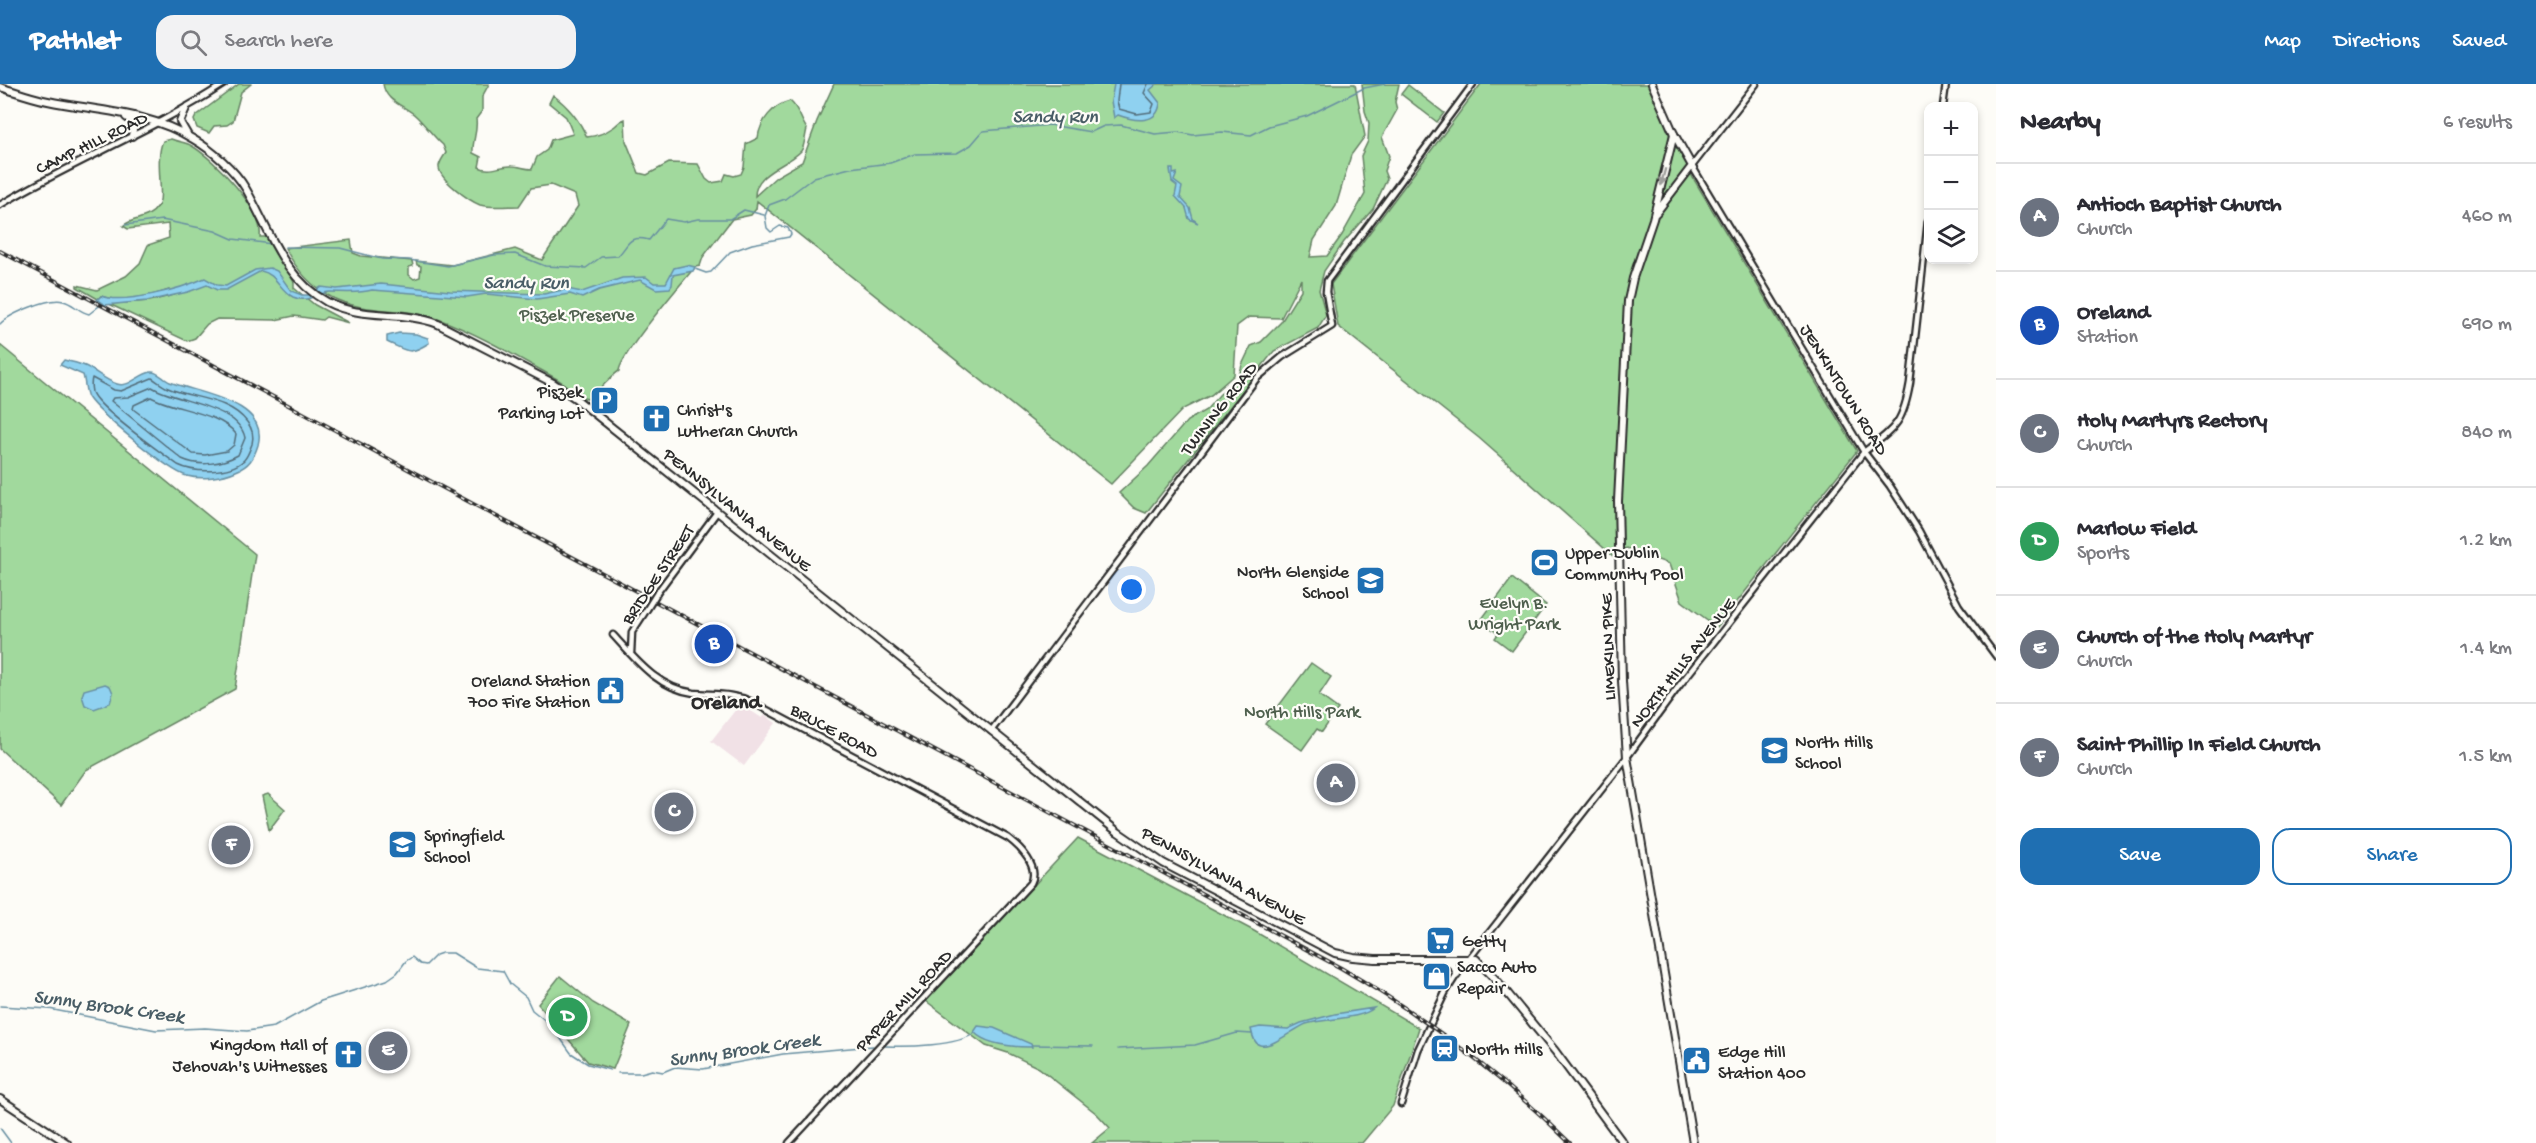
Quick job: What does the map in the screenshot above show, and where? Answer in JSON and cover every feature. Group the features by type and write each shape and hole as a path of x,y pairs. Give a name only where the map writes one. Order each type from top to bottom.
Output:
{"main road":[{"path":"1652,84 1674,134"},
{"name":"PENNSYLVANIA AVENUE","path":"0,87 49,101 158,123 190,137 220,159 242,184 280,256 294,276 311,292 352,312 416,317 438,324 545,379 575,398 1118,832 1163,863 1325,948 1354,957 1470,958"},
{"path":"186,108 180,122 190,137"},
{"path":"120,114 134,123 132,136"},
{"name":"JENKINTOWN ROAD","path":"1674,134 1692,166"},
{"name":"LIMEKILN PIKE","path":"1674,134 1653,219 1633,278 1628,301 1618,473 1622,681 1627,757 1693,1143"},
{"path":"1653,219 1692,166"},
{"path":"1470,958 1479,962 1499,983 1555,1051 1623,1143"},
{"path":"1427,959 1453,964 1457,974"},
{"path":"0,1100 67,1143"}],"street":[{"name":"CAMP HILL ROAD","path":"0,205 32,186 186,108 224,84"},
{"name":"TWINING ROAD","path":"991,731 1257,378 1282,357 1332,326 1326,292 1327,281 1473,84"},
{"path":"1692,166 1756,84"},
{"path":"1944,102 1946,84"},
{"name":"JENKINTOWN ROAD","path":"1692,166 1864,452 1890,486 1919,531 1959,606 1996,656"},
{"name":"NORTH HILLS AVENUE","path":"1401,1104 1418,1050 1441,1000 1457,974 1627,757 1679,686 1864,452 1894,429 1905,407 1924,260"},
{"name":"BRIDGE STREET","path":"631,656 632,632 657,593 717,512"},
{"name":"BRUCE ROAD","path":"612,635 651,675 681,690 729,695 750,700 998,832 1019,848 1029,861 1034,874"},
{"name":"PAPER MILL ROAD","path":"789,1143 1031,883 1034,874"}],"shaded area":[{"path":"740,704 762,718 765,715 776,723 744,766 711,741"}],"green space":[{"path":"239,84 251,84 241,92 233,121 227,125 214,126 209,133 197,128 194,120 196,116"},
{"name":"Piszek Preserve","path":"383,84 489,84 482,97 482,111 476,119 473,149 473,153 481,157 479,167 483,169 512,166 532,169 537,157 547,150 551,140 573,134 566,117 549,103 553,95 573,114 587,137 606,131 625,119 626,141 639,173 647,175 669,163 698,164 706,179 711,183 723,181 726,174 734,176 741,174 744,167 746,144 758,138 761,126 773,110 790,101 807,129 803,146 795,156 760,181 755,196 776,177 802,162 834,84 1355,84 1365,136 1351,155 1336,206 1314,240 1310,257 1327,256 1342,235 1365,194 1361,156 1368,141 1369,123 1365,111 1362,84 1399,84 1395,102 1397,110 1382,137 1389,156 1384,171 1387,179 1373,209 1344,242 1324,271 1319,290 1326,315 1318,328 1274,351 1146,513 1134,508 1119,493 1148,466 1187,421 1206,410 1220,394 1238,380 1251,346 1261,342 1281,322 1301,290 1301,279 1281,318 1249,317 1237,326 1234,375 1211,395 1183,409 1111,484 757,201 756,209 751,215 732,219 703,257 700,266 695,267 640,335 622,362 619,371 587,399 529,363 438,319 425,315 357,306 331,297 310,282 294,263 285,248 351,240 353,253 361,256 412,261 413,266 409,267 409,275 414,279 420,277 421,266 417,265 416,261 452,265 515,249 542,260 578,206 575,195 551,185 531,188 519,206 485,206 469,199 455,189 440,171 439,164 446,153 443,145 417,117 392,100"},
{"path":"1481,84 1650,84 1693,178 1857,451 1717,627 1682,601 1669,564 1626,548 1613,556 1479,438 1338,326 1331,284"},
{"path":"1408,85 1444,113 1437,122 1401,94"},
{"path":"171,139 190,145 212,162 236,186 254,213 260,237 266,237 269,240 294,282 294,288 315,305 349,323 326,317 322,320 294,316 275,320 217,319 207,324 195,338 187,341 109,304 150,301 174,295 169,290 135,298 116,299 101,296 98,299 77,287 77,285 97,290 126,276 140,263 148,245 169,238 168,224 128,229 123,226 145,217 158,206 160,201 160,149 163,141"},
{"path":"0,345 255,554 235,689 86,770 61,805 0,749"},
{"name":"Evelyn B. Wright Park","path":"1512,578 1546,605 1512,651 1495,638 1498,634 1481,620"},
{"name":"North Hills Park","path":"1311,663 1331,677 1319,695 1338,709 1322,732 1317,729 1302,750 1265,724"},
{"path":"268,794 285,809 269,830 262,796"},
{"path":"1078,838 1254,931 1419,1028 1393,1106 1362,1143 1092,1143 1110,1128 1097,1114 1039,1068 1008,1053 986,1046 926,1001"},
{"path":"560,976 593,1003 631,1025 613,1069 588,1062 538,1004"}],"water":[{"path":"1114,84 1157,84 1150,90 1160,103 1155,115 1144,120 1118,115 1114,118 1111,101"},
{"path":"1170,169 1173,169 1173,174 1177,173 1174,181 1182,187 1180,197 1190,208 1193,219 1198,223 1189,219 1186,208 1175,196 1177,186 1172,182"},
{"path":"687,265 695,267 693,271 673,275 670,288 656,289 640,280 599,290 582,298 570,294 537,299 486,294 467,297 372,290 330,292 298,299 288,294 271,275 261,271 226,290 217,290 207,285 188,292 147,301 105,305 97,300 101,296 124,298 153,294 205,278 217,285 226,286 255,270 270,268 277,271 291,291 302,295 308,295 321,287 337,289 381,284 450,291 544,294 567,289 582,292 622,278 646,277 654,283 666,283 674,268"},
{"path":"399,333 416,334 428,338 429,343 417,350 408,351 387,342 387,336"},
{"path":"64,360 85,366 109,381 121,385 154,372 170,382 228,401 253,418 259,430 255,454 244,467 225,475 199,478 178,472 134,441 94,405 86,392 83,375 60,365"},
{"path":"105,684 110,686 113,693 110,703 94,709 85,705 82,696 84,690"},
{"path":"1374,1008 1360,1015 1306,1024 1271,1044 1256,1043 1251,1029 1260,1027 1288,1029 1335,1014"},
{"path":"978,1026 994,1028 1031,1044 1032,1047 1009,1046 986,1040 974,1032"}],"waterway":[{"name":"Sandy Run","path":"695,269 706,273 711,272 730,252 752,244 789,237 791,234 788,228 780,226 771,232 767,228 765,216 769,205 785,199 814,177 850,168 890,163 915,154 957,153 971,145 983,131 1050,125 1091,132 1104,126 1121,125 1155,134 1177,132 1193,135 1222,132 1251,135 1269,126 1307,116 1364,88 1385,84"},
{"path":"285,247 340,248 382,259 409,260 448,266 494,255 515,254 545,266 586,268 601,257 618,256 633,239 649,240 666,219 684,222 698,219 730,219 744,210 764,215"},
{"path":"125,225 162,220 215,231 233,239 272,244"},
{"name":"Sandy Run","path":"0,324 20,311 57,300 67,302 89,314 103,303"},
{"name":"Sunny Brook Creek","path":"0,1006 49,1009 156,1030 205,1028 247,1031 274,1027 321,1001 387,980 412,957 420,964 426,965 436,955 453,953 477,968 503,971 510,984 526,997 532,1010 551,1025 571,1053 588,1064 610,1070"},
{"name":"Sunny Brook Creek","path":"885,1046 945,1043 957,1041 975,1033"},
{"name":"Sunny Brook Creek","path":"1118,1049 1195,1045 1237,1033 1252,1034"},
{"name":"Sunny Brook Creek","path":"1032,1045 1093,1046"},
{"name":"Sunny Brook Creek","path":"618,1073 641,1073 652,1070 663,1072 675,1067 703,1069 783,1054 873,1046"},
{"path":"0,1128 11,1143"}],"railway":[{"path":"0,251 1341,968 1403,1006 1461,1048 1517,1094 1570,1143"}],"place":[{"name":"Piszek Parking Lot","path":"604,401"},
{"name":"Christ's Lutheran Church","path":"656,419"},
{"name":"Upper Dublin Community Pool","path":"1544,562"},
{"name":"North Glenside School","path":"1370,581"},
{"name":"Oreland","path":"714,644"},
{"name":"Oreland Station 700 Fire Station","path":"611,690"},
{"name":"North Hills School","path":"1774,751"},
{"name":"Antioch Baptist Church","path":"1336,783"},
{"name":"Holy Martyrs Rectory","path":"674,812"},
{"name":"Saint Phillip In Field Church","path":"231,845"},
{"name":"Springfield School","path":"403,845"},
{"name":"Getty","path":"1441,940"},
{"name":"Sacco Auto Repair","path":"1436,976"},
{"name":"Marlow Field","path":"568,1017"},
{"name":"North Hills","path":"1444,1048"},
{"name":"Church of the Holy Martyr","path":"388,1051"},
{"name":"Kingdom Hall of Jehovah's Witnesses","path":"348,1054"},
{"name":"Edge Hill Station 400","path":"1697,1061"}],"district":[{"name":"Oreland","path":"726,701"}]}
